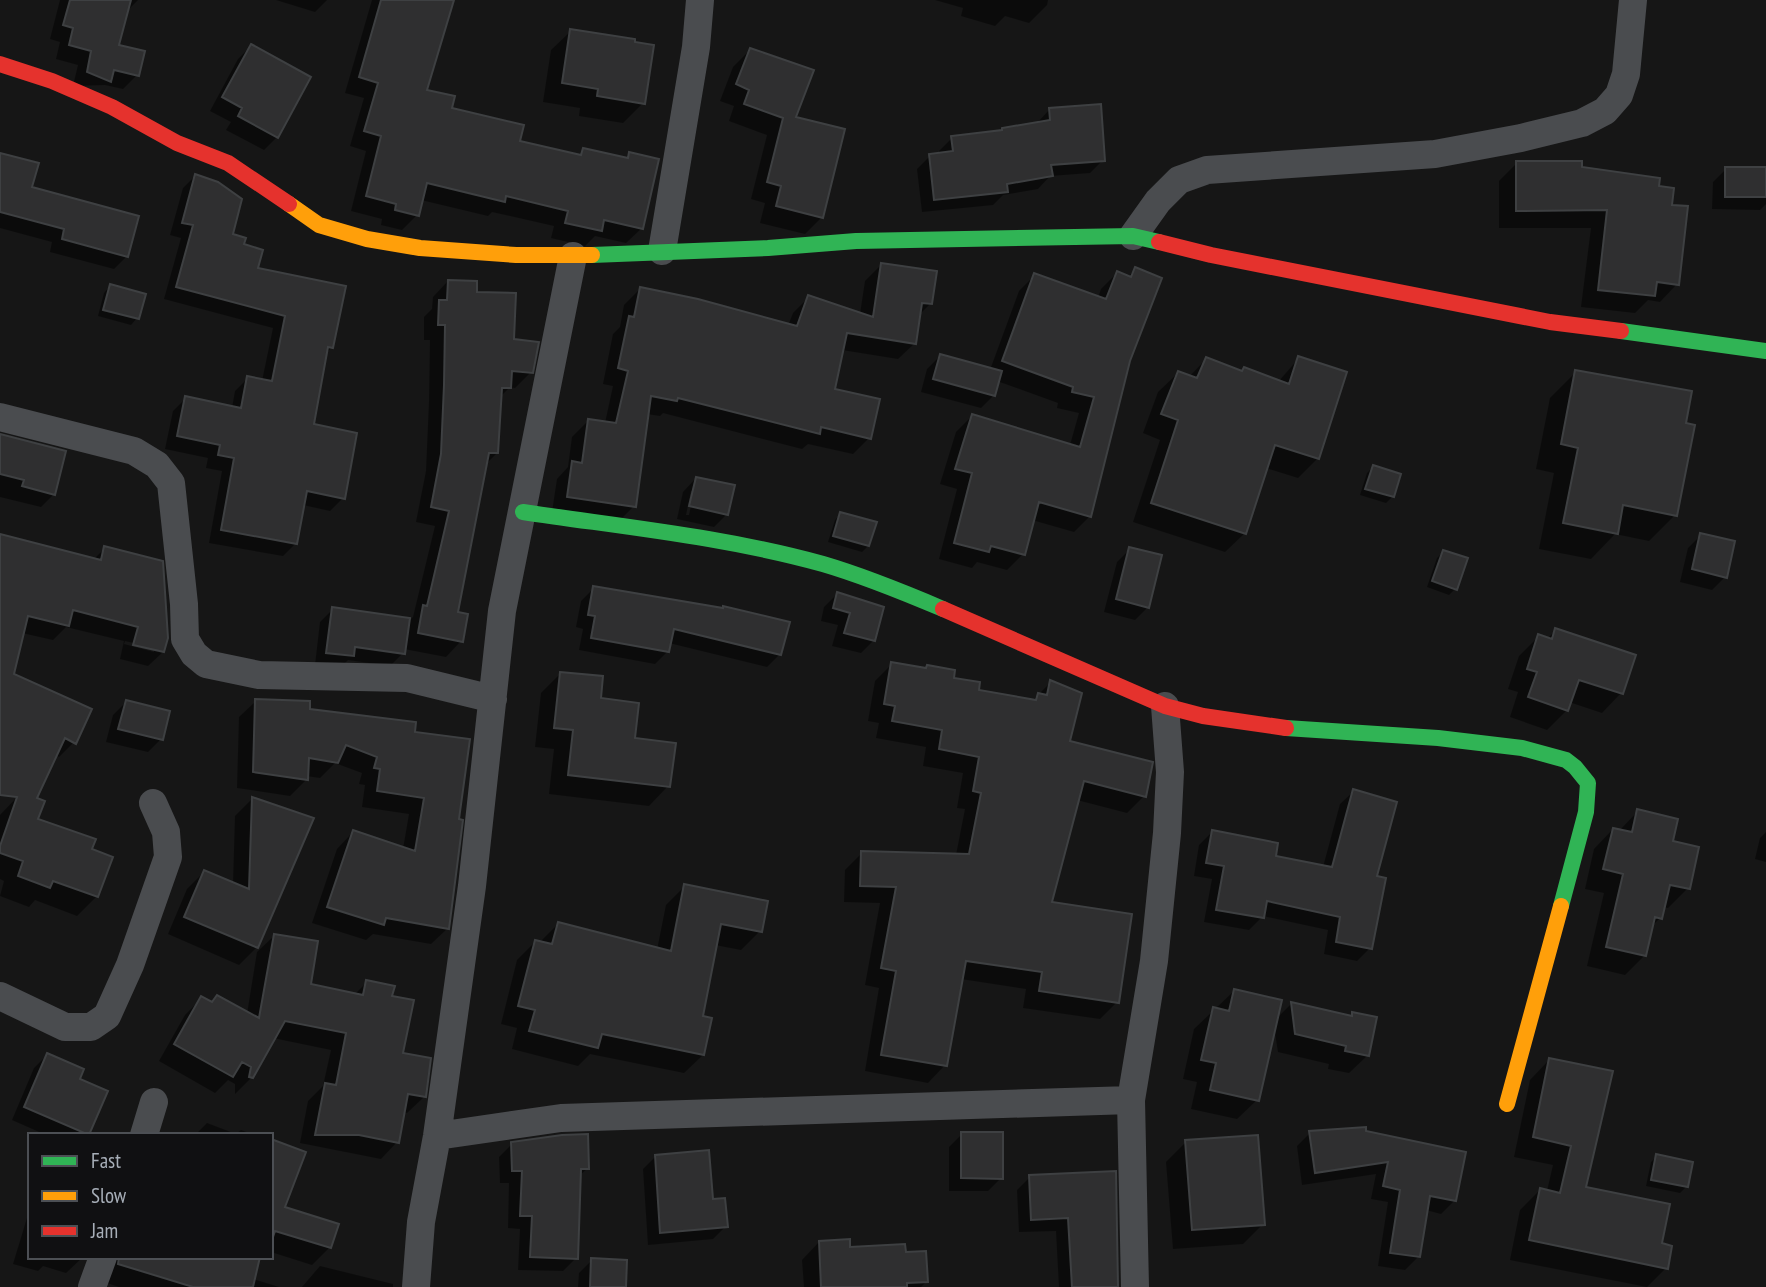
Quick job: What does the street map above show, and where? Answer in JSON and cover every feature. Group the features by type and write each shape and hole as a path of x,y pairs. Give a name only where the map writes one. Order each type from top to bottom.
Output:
{"street":[{"path":"662,251 696,47 700,0"},
{"path":"1133,236 1158,201 1179,180 1208,170 1435,154 1582,123 1605,111 1619,95 1626,74 1633,0"},
{"path":"0,64 52,81 100,102 177,143 228,163 319,225 367,239 420,248 573,256 768,248 856,241 1133,236 1550,322 1748,346 1766,351"},
{"path":"416,1287 421,1222 437,1136 472,886 502,611 573,256"},
{"path":"0,417 134,451 157,465 171,483 184,604 185,639 194,654 206,664 259,675 407,678 493,699"},
{"path":"523,512 739,545 822,564 895,588 1165,706 1199,716 1254,726 1439,736 1534,749 1569,761 1588,783 1586,812 1507,1104"},
{"path":"1135,1287 1131,1207 1131,1100 1154,961 1167,833 1170,772 1165,706"},
{"path":"0,996 65,1027 91,1027 107,1016 130,965 168,857 166,832 153,803"},
{"path":"437,1136 561,1118 1131,1100"},
{"path":"145,1133 154,1102"},
{"path":"92,1287 102,1259"}],"building":[{"path":"70,0 131,0 119,45 145,51 139,76 114,70 111,82 87,72 91,51 69,45 73,28 63,25"},
{"path":"381,0 454,0 427,90 455,96 452,108 524,125 520,141 581,155 583,148 628,158 629,152 659,159 643,229 604,220 602,231 565,223 568,211 506,196 505,202 427,183 419,216 395,210 396,204 366,196 381,136 364,131 378,83 359,77"},
{"path":"570,29 635,39 635,42 654,45 645,104 597,96 598,89 562,83"},
{"path":"251,44 311,77 278,138 238,116 242,108 222,97"},
{"path":"750,48 814,70 796,117 845,129 823,218 776,206 781,186 767,182 783,118 744,104 749,90 736,84"},
{"path":"1101,104 1105,161 1051,165 1053,176 1007,184 1008,192 934,200 929,154 953,151 951,136 1002,130 1050,120 1049,108"},
{"path":"0,153 39,163 32,187 139,216 128,257 62,239 64,229 0,212"},
{"path":"1516,161 1582,161 1582,167 1660,178 1659,186 1674,188 1672,205 1688,206 1679,285 1657,282 1655,296 1598,290 1607,210 1516,211"},
{"path":"1725,167 1766,167 1766,197 1725,197"},
{"path":"195,174 218,182 242,199 233,234 246,238 244,244 263,250 258,268 346,286 333,348 328,347 314,424 357,433 345,499 307,491 297,544 221,530 234,458 218,455 220,445 177,436 185,396 241,408 247,376 272,381 285,316 176,287 193,225 182,223"},
{"path":"881,263 937,271 932,304 922,303 916,344 847,333 835,389 880,399 871,439 821,427 820,434 678,398 677,401 651,396 636,507 567,497 572,461 582,463 588,419 616,423 628,371 618,368 629,316 634,317 640,287 698,299 797,326 808,295 873,317"},
{"path":"1135,267 1162,278 1130,361 1091,517 1039,502 1025,555 991,546 989,552 954,543 972,473 955,469 972,414 1080,447 1094,397 1072,392 1073,387 1002,361 1034,273 1106,299 1117,271 1131,277"},
{"path":"448,280 477,281 477,292 516,293 514,339 539,342 533,373 512,371 511,388 502,388 498,453 489,453 458,612 468,614 463,642 418,633 449,511 431,507 441,454 444,385 445,325 438,325 439,300 447,300"},
{"path":"110,284 146,294 139,319 103,310"},
{"path":"940,354 1002,371 995,396 933,379"},
{"path":"1298,356 1347,372 1319,459 1275,445 1246,534 1151,503 1178,420 1161,414 1178,371 1197,378 1206,357 1242,371 1244,367 1289,384"},
{"path":"1575,370 1692,391 1686,423 1695,425 1677,516 1623,505 1618,534 1563,523 1578,448 1561,444"},
{"path":"0,434 66,451 55,495 22,486 24,480 0,474"},
{"path":"1373,465 1401,474 1394,497 1365,489"},
{"path":"696,477 735,485 728,515 689,506"},
{"path":"840,512 877,522 869,546 833,536"},
{"path":"1700,533 1735,541 1727,578 1692,569"},
{"path":"0,534 101,560 104,546 163,561 168,638 164,652 133,645 138,627 73,610 69,626 28,616 14,674 92,709 76,744 65,738 37,798 45,801 38,819 96,839 92,849 113,857 98,897 53,881 50,888 18,876 23,861 0,853 17,797 0,795"},
{"path":"1129,547 1162,555 1149,608 1116,599"},
{"path":"1443,550 1468,558 1457,590 1432,581"},
{"path":"593,586 723,606 790,622 781,655 674,629 669,652 591,638 595,616 588,615"},
{"path":"837,592 884,607 875,641 844,633 850,613 833,608"},
{"path":"332,607 410,618 405,654 355,647 354,656 326,653"},
{"path":"1555,628 1636,655 1623,694 1579,680 1568,711 1528,697 1537,672 1527,669 1538,634 1552,639"},
{"path":"891,662 955,670 954,678 980,682 979,690 1036,700 1038,693 1047,695 1050,680 1082,693 1070,741 1153,762 1146,797 1084,781 1052,902 1132,914 1119,1003 1039,991 1042,972 966,961 947,1066 881,1055 896,971 881,968 896,887 860,886 861,851 969,854 981,793 973,791 979,757 939,749 942,730 892,721 895,706 884,704"},
{"path":"560,672 603,676 601,698 639,703 635,738 676,743 670,787 568,775 573,730 554,728"},
{"path":"255,699 310,701 310,709 416,722 415,732 470,739 459,819 463,820 449,929 386,918 384,925 327,907 353,830 415,851 424,798 377,791 380,769 374,768 377,757 346,745 338,763 309,758 308,780 253,772"},
{"path":"126,700 170,711 163,740 118,729"},
{"path":"1353,789 1397,802 1377,876 1386,878 1372,949 1336,942 1340,917 1267,901 1264,918 1216,910 1224,866 1206,863 1212,830 1278,843 1276,856 1332,867"},
{"path":"252,797 314,818 258,948 184,917 204,870 249,889"},
{"path":"1637,809 1678,819 1673,841 1699,847 1690,889 1670,885 1662,919 1655,917 1646,956 1606,947 1623,874 1603,869 1613,828 1632,832"},
{"path":"684,884 768,901 762,932 721,924 703,1016 712,1018 704,1055 602,1034 598,1048 529,1031 535,1010 518,1006 535,940 552,944 558,922 671,951"},
{"path":"274,934 318,941 311,984 363,995 366,980 395,986 392,996 414,1000 403,1053 431,1058 426,1097 408,1094 399,1143 359,1135 315,1135 325,1083 336,1085 346,1033 285,1021 253,1078 249,1077 251,1067 242,1062 233,1077 174,1044 201,996 212,1002 217,995 259,1018"},
{"path":"1234,989 1282,1000 1259,1101 1210,1090 1216,1063 1201,1060 1213,1007 1229,1011"},
{"path":"1291,1002 1352,1016 1352,1012 1377,1017 1369,1056 1345,1051 1346,1046 1295,1034"},
{"path":"47,1053 84,1069 80,1079 108,1091 90,1133 24,1107"},
{"path":"1549,1058 1613,1071 1586,1187 1670,1204 1662,1243 1672,1246 1668,1269 1529,1240 1540,1188 1560,1193 1571,1146 1533,1137"},
{"path":"1366,1127 1366,1131 1466,1152 1456,1201 1430,1196 1420,1257 1390,1253 1400,1190 1383,1186 1388,1162 1315,1173 1309,1131"},
{"path":"961,1132 1003,1132 1003,1179 961,1178"},
{"path":"588,1134 589,1169 581,1169 578,1259 530,1257 532,1216 520,1216 522,1171 512,1171 511,1142"},
{"path":"1258,1135 1265,1225 1192,1230 1185,1140"},
{"path":"273,1140 306,1152 285,1207 339,1224 331,1248 275,1231 273,1237"},
{"path":"709,1150 713,1199 725,1198 728,1227 660,1233 655,1155"},
{"path":"1656,1154 1693,1162 1688,1187 1651,1180"},
{"path":"1116,1171 1118,1287 1072,1287 1068,1218 1031,1220 1029,1175"},
{"path":"850,1239 850,1247 905,1244 906,1252 926,1251 928,1282 907,1283 907,1287 821,1287 819,1241"},
{"path":"591,1258 627,1260 626,1287 590,1287"},
{"path":"119,1259 260,1259 253,1287 193,1287 118,1264"}],"traffic: fast":[{"path":"592,255 768,248 856,241 1133,236 1159,242"},
{"path":"1621,331 1766,351"},
{"path":"523,512 674,534 786,555 853,574 943,609"},
{"path":"1286,728 1438,738 1522,748 1566,760 1588,783 1586,812 1561,906"}],"traffic: slow":[{"path":"289,204 319,225 367,239 420,248 516,255 592,255"},
{"path":"1507,1104 1561,906"}],"traffic: jam":[{"path":"0,64 52,81 112,107 177,143 228,163 289,204"},
{"path":"1159,242 1211,255 1550,322 1621,331"},
{"path":"943,609 1165,706 1203,716 1286,728"}]}
